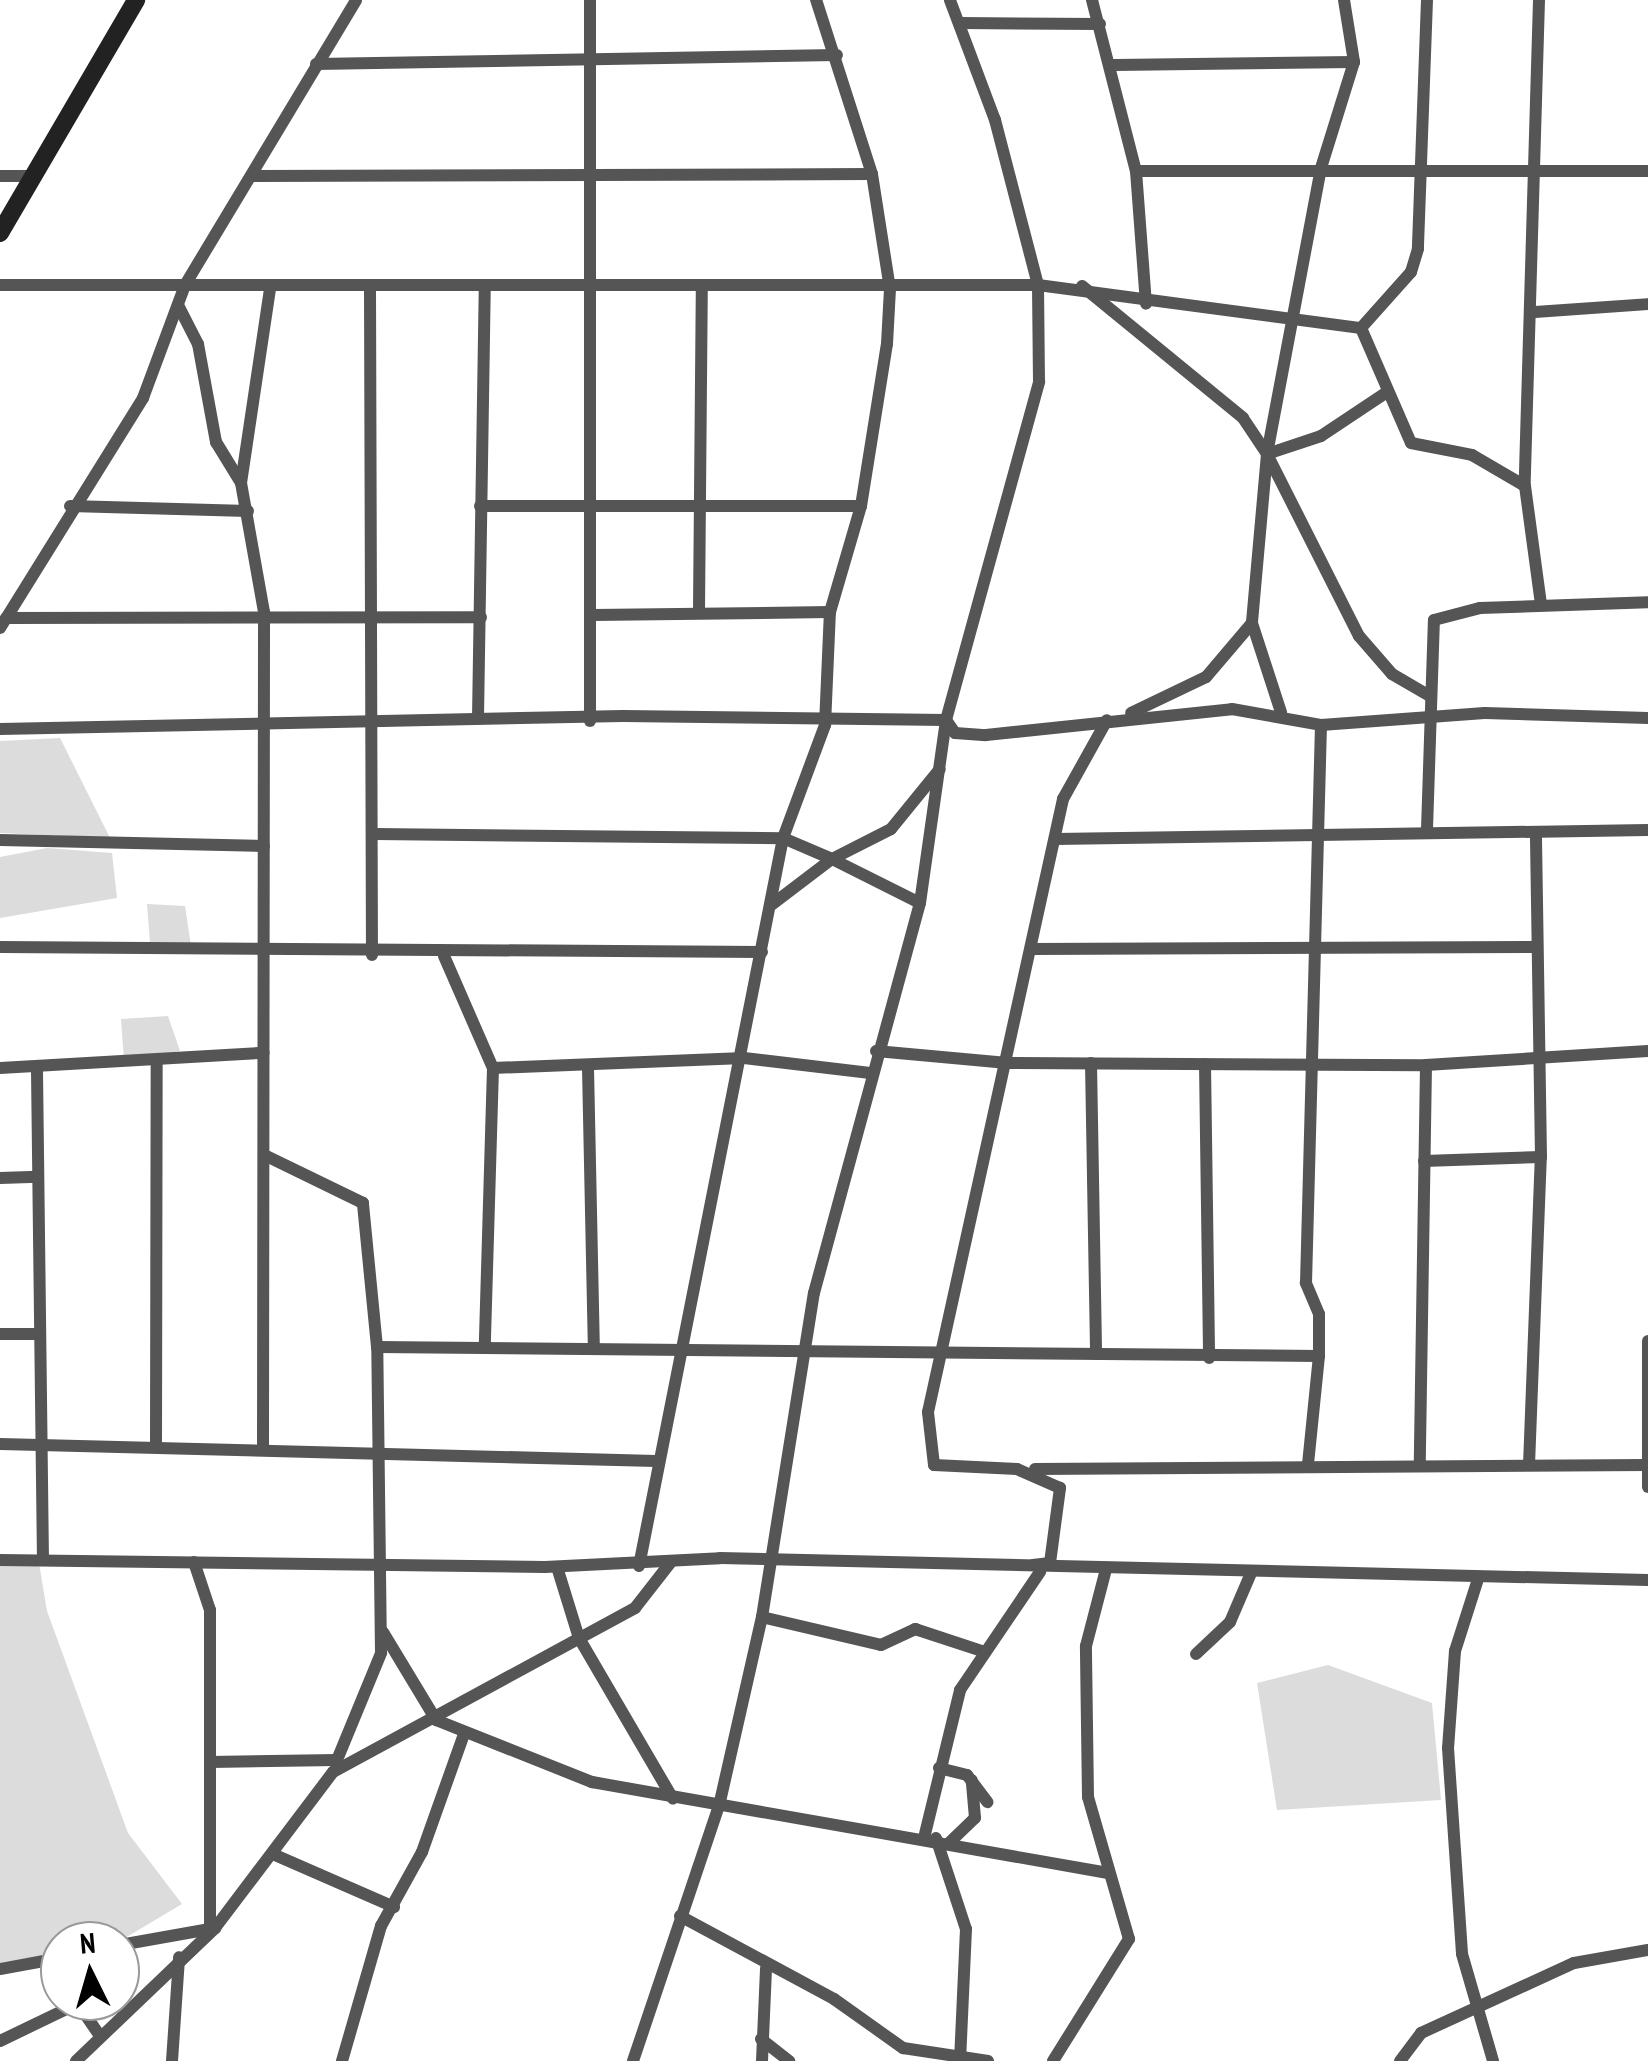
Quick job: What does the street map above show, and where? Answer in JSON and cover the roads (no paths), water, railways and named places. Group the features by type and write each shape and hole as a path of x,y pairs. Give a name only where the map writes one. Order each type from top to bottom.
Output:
{"street":[{"path":"0,233 136,0"},
{"path":"3,623 70,506 143,398 185,285 356,0"},
{"path":"590,0 594,615 590,721"},
{"path":"640,1566 656,1460 744,1058 783,838 825,725 830,612 861,506 890,289 872,174 838,55 816,0"},
{"path":"633,2061 719,1806 762,1617 802,1352 870,1073 920,903 946,720 1039,382 1038,285 950,0"},
{"path":"1092,0 1114,65 1136,171 1146,304"},
{"path":"1281,712 1252,623 1267,454 1288,324 1321,168 1354,62 1344,0"},
{"path":"1361,328 1411,272 1422,172 1427,0"},
{"path":"1539,0 1535,312 1525,486 1541,604"},
{"path":"960,23 1100,24"},
{"path":"316,64 590,63 838,55"},
{"path":"1114,65 1354,62"},
{"path":"1136,171 1321,168 1537,175 1648,171"},
{"path":"252,176 872,174"},
{"path":"0,176 33,176"},
{"path":"0,286 185,285 270,290 1082,286 1146,304 1288,324 1361,328"},
{"path":"1082,286 1243,418 1267,454 1359,636 1392,674 1428,696"},
{"path":"699,610 706,504 702,287"},
{"path":"370,288 376,834 372,955"},
{"path":"478,718 485,288"},
{"path":"241,483 270,290"},
{"path":"1535,312 1648,304"},
{"path":"178,305 204,363 216,442 241,483 264,612 264,1450"},
{"path":"1361,328 1411,443 1472,455 1525,486"},
{"path":"1267,454 1321,436 1387,392"},
{"path":"70,506 248,511"},
{"path":"480,506 861,506"},
{"path":"1427,830 1427,634 1440,614 1541,604 1648,602"},
{"path":"594,615 699,610 830,612"},
{"path":"3,623 264,612 375,622 481,617"},
{"path":"1252,623 1193,685 1102,722 1075,763 928,1412 934,1465 1018,1469 1420,1462 1646,1466"},
{"path":"0,729 265,728 478,718 825,725 946,720 966,735 1102,722 1281,712 1321,725 1428,719 1648,718"},
{"path":"1308,1464 1320,1314 1306,1283 1313,1064 1314,833 1321,725"},
{"path":"770,906 832,859 891,829 940,769"},
{"path":"1055,838 1648,830"},
{"path":"376,834 783,838 920,903"},
{"path":"1528,1465 1541,1157 1532,947 1536,834"},
{"path":"0,840 264,846"},
{"path":"0,947 262,956 762,952"},
{"path":"1031,949 1532,947"},
{"path":"444,956 492,1068 485,1342"},
{"path":"876,1051 1007,1063 1426,1065 1539,1062 1648,1051"},
{"path":"0,1068 38,1070 156,1063 264,1052"},
{"path":"492,1068 588,1068 744,1058 870,1073"},
{"path":"156,1063 156,1445"},
{"path":"1091,1063 1096,1354"},
{"path":"1205,1064 1209,1358"},
{"path":"1420,1462 1426,1065"},
{"path":"588,1068 594,1344"},
{"path":"38,1070 45,1444 43,1560"},
{"path":"76,2061 213,1927 275,1855 335,1766 379,1665 383,1562 376,1346 362,1203 264,1156"},
{"path":"1424,1161 1541,1157"},
{"path":"0,1178 38,1177"},
{"path":"0,1334 40,1334"},
{"path":"376,1346 485,1342 802,1352 1319,1356"},
{"path":"1648,1342 1648,1487"},
{"path":"0,1444 656,1460"},
{"path":"1011,1569 1050,1563 1062,1512 1060,1488 1018,1469"},
{"path":"0,1560 557,1567 771,1559 1040,1572 1106,1569 1648,1580"},
{"path":"194,1562 210,1610 213,1927"},
{"path":"210,1762 335,1766 436,1720 635,1608 670,1562"},
{"path":"557,1567 580,1638 673,1799"},
{"path":"1053,2061 1124,1955 1128,1920 1090,1822 1086,1646 1106,1569"},
{"path":"960,2057 966,1930 937,1838 939,1768 960,1690 1040,1572"},
{"path":"1196,1654 1230,1622 1251,1573"},
{"path":"1478,1579 1447,1714 1462,1954 1492,2061"},
{"path":"762,1617 881,1645 915,1629 985,1652"},
{"path":"383,1632 436,1720 592,1782 673,1799 937,1838 1108,1873"},
{"path":"342,2061 394,1907 464,1734"},
{"path":"939,1768 972,1780 987,1802"},
{"path":"937,1838 975,1818 972,1780"},
{"path":"275,1855 394,1907"},
{"path":"680,1916 766,1968 834,1999 903,2048 988,2061"},
{"path":"140,1941 213,1927"},
{"path":"1400,2061 1421,2033 1574,1964 1648,1950"},
{"path":"172,2061 179,1958"},
{"path":"0,1969 40,1964"},
{"path":"762,2061 766,1968"},
{"path":"0,2041 40,2020"},
{"path":"89,2021 100,2036"},
{"path":"761,2039 789,2061"}]}
